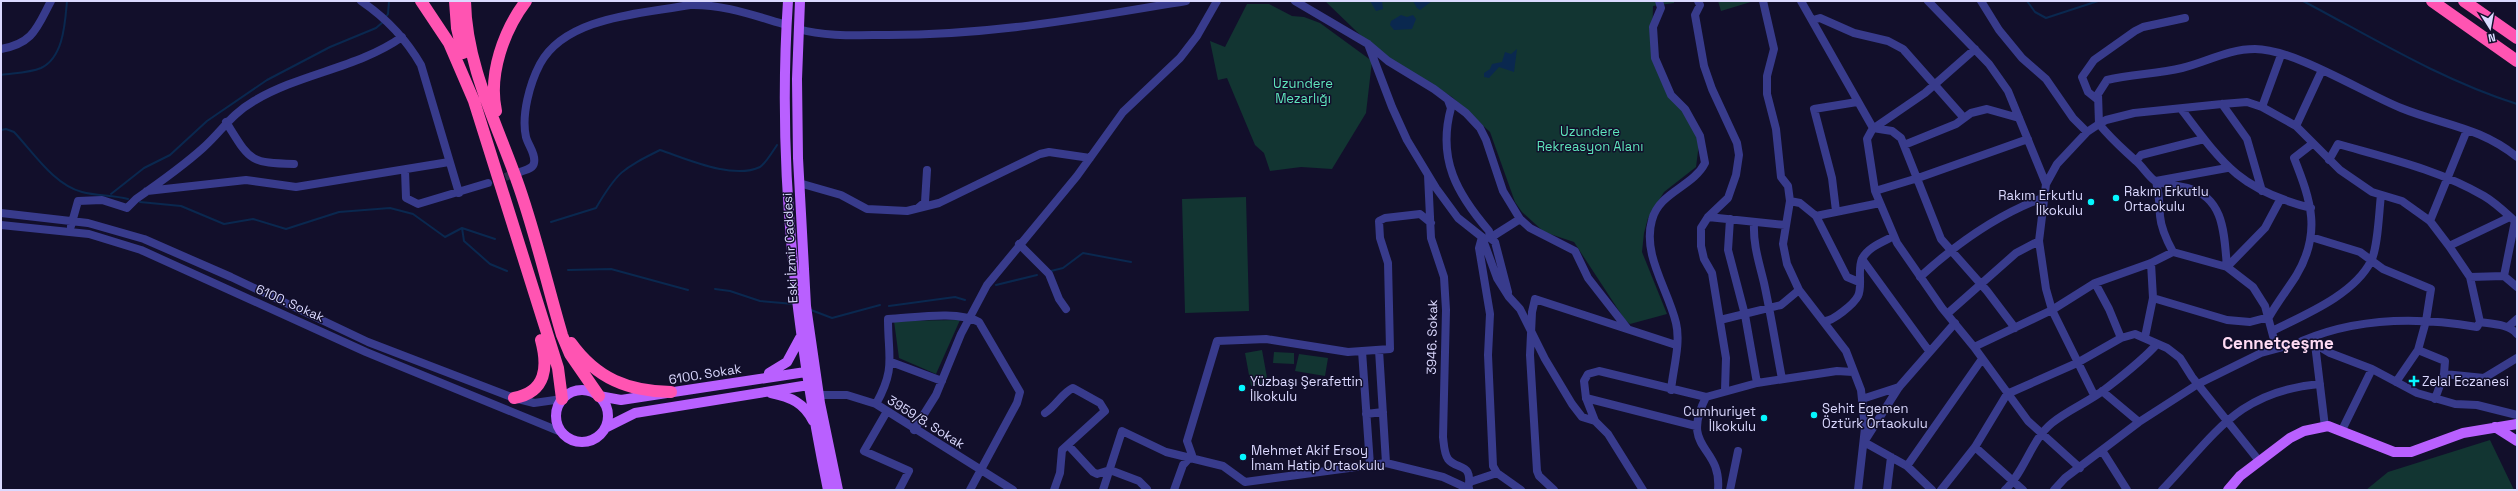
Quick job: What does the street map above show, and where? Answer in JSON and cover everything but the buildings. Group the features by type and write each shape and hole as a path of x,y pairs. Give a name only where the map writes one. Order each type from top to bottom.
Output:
{"highway":[{"path":"421,1 449,43 474,101"},
{"path":"455,1 457,28 474,101 540,315 558,368 562,399"},
{"path":"465,1 465,21 473,58 517,182 558,321 570,354 599,396"},
{"path":"506,152 495,108 494,89 497,63 512,22 526,1"},
{"path":"2432,1 2517,61"},
{"path":"2464,1 2517,38"},
{"path":"514,398 534,389 543,376 546,360 539,334 540,315"},
{"path":"558,321 569,340 583,357 608,377 636,389 671,392"}],"main road":[{"name":"Eski İzmir Caddesi","path":"788,1 785,78 787,159 801,336 811,371"},
{"name":"Eski İzmir Caddesi","path":"800,1 796,79 799,183 806,306 817,429 828,490"},
{"path":"754,379 775,371 788,362 795,351 801,336"},
{"name":"6100. Sokak","path":"562,399 567,394 580,390 599,396 621,400 811,371"},
{"name":"Eski İzmir Caddesi","path":"813,384 819,395 838,490"},
{"name":"6100. Sokak","path":"561,432 574,441 584,442 598,436 605,428 635,413 813,384"},
{"path":"765,391 787,396 798,402 810,414 817,429"},
{"path":"599,396 608,411 605,428"},
{"path":"561,432 556,418 557,408 562,399"},
{"path":"2506,425 2517,419"},
{"path":"2228,490 2240,476 2290,438 2304,431 2325,427 2342,430 2394,452 2411,452 2463,433 2517,424"},
{"path":"2495,427 2517,441"}],"street":[{"path":"1,49 12,47 36,32 51,1"},
{"path":"361,1 388,21 414,53 423,71 449,162 460,193"},
{"path":"798,29 819,35 942,35 1006,30 1186,1"},
{"path":"914,430 942,381 970,317 987,285 1090,158 1122,112 1180,58 1197,36 1218,1"},
{"path":"1295,1 1368,44 1388,61 1466,112 1480,128 1486,140 1503,191 1520,219 1530,228 1575,251 1588,278 1627,328"},
{"path":"1659,1 1661,8 1652,27 1655,58 1671,95 1685,109 1700,136 1705,163 1697,176 1668,196 1652,220 1649,244 1676,324 1676,345 1671,390"},
{"path":"1698,1 1700,5 1695,15 1704,66 1712,89 1737,143 1739,155 1736,175 1728,198 1708,216 1701,228 1701,246 1704,259 1712,273 1726,358 1725,390"},
{"path":"1763,1 1774,49 1767,76 1767,94 1776,129 1781,177 1788,186 1790,201 1783,244 1787,264 1799,290 1846,351 1861,390 1865,428 1858,490"},
{"path":"1801,1 1873,128 1892,131 1904,145 1938,232 1953,250 1964,267 1981,285 2015,328"},
{"path":"1928,1 1975,49 2008,92 2046,184"},
{"path":"1981,1 2000,30 2022,58 2043,76 2073,118 2087,132"},
{"path":"520,172 530,169 534,164 534,158 526,138 524,118 540,64 554,44 577,29 597,22 690,5 704,4 742,12 786,25"},
{"path":"1813,20 1820,18 1854,33 1896,44 1912,57 1933,85 1945,94 1964,118"},
{"path":"2098,100 2088,92 2082,78 2085,70 2094,60 2119,41 2143,27 2185,18"},
{"path":"70,232 78,201 102,200 128,208 146,191 204,147 226,122 254,101 287,84 370,55 402,37"},
{"path":"1368,44 1392,107 1407,140 1458,218 1482,237 1497,278 1509,297 1520,309 1545,359 1572,404 1582,417 1595,421"},
{"path":"1975,49 1925,93 1873,128 1867,139 1875,191 1894,236 1920,277 1947,314 1974,346 2007,394 2041,434 2080,468"},
{"path":"2173,252 2160,216 2161,200 2156,181 2136,161 2116,146 2100,124 2098,100 2101,85 2113,79 2181,68 2228,52 2260,49 2281,54 2322,70 2402,108 2483,134 2500,144 2517,157"},
{"path":"2262,107 2281,54"},
{"path":"2296,126 2322,70"},
{"path":"1448,100 1452,108 1448,122 1447,149 1452,175 1460,194 1489,231 1490,238 1495,242 1509,297"},
{"path":"1836,211 1832,178 1814,109 1857,102"},
{"path":"2054,490 2139,422 2198,384 2276,347 2301,342 2324,332 2355,324 2442,321 2477,327 2480,322 2470,277 2449,246 2430,222 2402,201 2372,192 2340,170 2312,144 2296,126 2262,107 2247,102 2222,104 2182,110 2134,114 2106,120 2087,132 2057,164 2046,184 2039,241 2046,289 2052,310 2094,395"},
{"path":"2222,104 2247,139 2262,191"},
{"path":"1904,145 1956,124 1964,118 1987,110 2019,118"},
{"path":"2182,110 2227,168 2262,191 2280,200 2311,208"},
{"path":"226,122 254,160 265,164 294,164"},
{"path":"2430,222 2446,178 2467,130"},
{"path":"1875,191 1918,178 2028,139"},
{"path":"2136,161 2141,155 2204,139"},
{"path":"2153,298 2227,320 2250,322 2269,317 2296,275 2311,237 2311,208 2294,158 2312,144"},
{"path":"2329,160 2338,144 2388,157 2446,178 2486,197 2514,221"},
{"path":"799,183 841,195 867,209 907,211 939,203 1040,154 1049,152 1090,158"},
{"path":"146,191 246,180 296,187 449,162"},
{"path":"2156,181 2227,168"},
{"path":"405,170 406,198 418,204 460,193 488,182"},
{"path":"917,208 925,202 927,170"},
{"name":"3946. Sokak","path":"1428,174 1431,238 1444,277 1445,304 1443,375 1445,453 1449,461 1464,467 1469,475 1469,487"},
{"path":"2156,181 2192,189 2210,200 2220,214 2224,226 2227,267"},
{"path":"2272,331 2322,306 2354,283 2372,261 2381,195"},
{"path":"1920,277 1962,241 2021,206 2045,197"},
{"path":"2227,267 2265,228 2280,200"},
{"path":"1790,201 1800,203 1816,216 1847,277 1859,282"},
{"path":"1816,216 1880,203"},
{"name":"6100. Sokak","path":"1,213 88,223 144,239 231,277 368,342 514,398 534,403 562,399"},
{"path":"1174,490 1183,465 1192,455 1187,441 1218,341 1266,339 1348,352 1390,349 1388,263 1380,238 1379,221 1385,218 1420,214 1431,223"},
{"path":"1708,216 1754,223 1785,225"},
{"path":"1490,238 1520,219"},
{"path":"1730,219 1728,250 1745,315 1757,383"},
{"path":"2449,246 2514,221"},
{"path":"2504,276 2514,221"},
{"path":"1754,223 1754,240 1757,261 1769,309 1782,379"},
{"name":"6100. Sokak","path":"1,225 89,234 141,250 312,328 561,432"},
{"path":"1824,321 1830,321 1843,311 1858,295 1862,259 1872,247 1894,236"},
{"path":"1482,237 1479,248 1490,314 1488,355 1493,466 1497,474 1521,490"},
{"path":"2311,237 2360,252 2383,269 2430,290 2426,321 2418,350 2396,382"},
{"path":"1947,314 2016,253 2039,241"},
{"path":"1019,244 1049,274 1059,298 1066,309"},
{"path":"1974,346 2052,310 2094,283 2151,263 2173,252 2227,267 2253,287 2265,306 2276,347"},
{"path":"1862,259 1929,351"},
{"path":"2145,337 2153,298 2151,263"},
{"path":"2470,277 2504,276 2517,287"},
{"path":"2094,283 2109,309 2121,338"},
{"path":"1720,320 1781,305 1799,290"},
{"path":"1554,490 1539,476 1537,471 1530,330 1535,300 1627,328 1676,345"},
{"path":"312,328 316,317"},
{"path":"876,404 885,387 892,362 888,319 970,317 979,322 1020,392 1017,403 970,490"},
{"path":"2508,327 2517,319"},
{"path":"2480,322 2508,327 2517,334"},
{"path":"1864,442 1899,387 1955,323"},
{"path":"1941,490 1975,447 2007,394 2077,363 2121,338 2135,334 2145,337 2156,344 2167,348 2180,358 2198,384 2260,462"},
{"path":"2301,342 2315,344 2330,353 2372,369 2396,382 2435,399 2500,409 2517,415"},
{"path":"2004,490 2014,481 2041,434 2051,423 2102,391 2147,355 2156,344"},
{"path":"2315,344 2325,427"},
{"path":"1379,350 1386,462"},
{"path":"2418,350 2445,361 2444,374 2435,399"},
{"path":"1362,351 1370,465"},
{"path":"2444,374 2484,378 2517,358"},
{"path":"1907,466 1982,359"},
{"path":"892,362 942,381"},
{"path":"2342,430 2372,369"},
{"path":"1642,490 1608,434 1595,421 1586,398 1584,381 1588,374 1599,371 1671,390 1706,397 1725,390 1757,383 1837,371 1853,372"},
{"path":"2162,490 2227,420 2246,406 2273,392 2320,384"},
{"path":"1862,399 1899,387"},
{"path":"1045,413 1059,402 1064,394 1073,388 1100,403 1105,408 1103,415 1062,450 1060,473 1054,490"},
{"path":"2102,391 2139,422"},
{"name":"3959/8. Sokak","path":"819,395 847,395 876,404 886,412 979,471 1013,490"},
{"path":"1706,397 1697,415 1696,426 1700,443 1715,464 1719,476 1718,490"},
{"path":"1586,398 1696,426"},
{"path":"886,412 864,451 909,471 899,490"},
{"path":"1366,414 1383,412"},
{"path":"1103,490 1122,431 1166,452 1223,466 1245,482 1386,462 1443,477 1469,487 1497,474"},
{"path":"1864,442 1907,466 1932,490"},
{"path":"1068,445 1092,472 1097,474 1110,470 1139,481 1147,489"},
{"path":"1975,447 2023,490"},
{"path":"1730,490 1738,451"},
{"path":"2102,452 2127,490"},
{"path":"1887,490 1891,457"}],"green space":[{"name":"Uzundere Rekreasyon Alanı","path":"1325,1 1674,1 1674,3 1653,6 1652,50 1663,81 1700,136 1696,167 1664,192 1648,218 1644,233 1642,252 1667,314 1630,324 1625,320 1574,242 1544,232 1522,212 1515,202 1490,132 1452,97 1401,65 1382,56"},
{"path":"1718,1 1754,1 1721,11"},
{"name":"Uzundere Mezarlığı","path":"1247,4 1269,4 1292,16 1304,17 1320,23 1372,61 1366,113 1332,169 1301,167 1270,171 1264,153 1255,145 1227,78 1218,80 1210,41 1225,47"},
{"path":"1246,197 1249,311 1185,313 1182,199"},
{"path":"960,320 936,374 899,358 894,321"},
{"path":"1262,350 1268,383 1251,386 1245,353"},
{"path":"1274,352 1294,353 1294,364 1273,363"},
{"path":"1299,354 1328,358 1325,376 1295,371"},
{"path":"2490,440 2514,490 2366,490 2388,472"}],"water":[{"path":"1370,1 1382,1 1383,9 1376,11"},
{"path":"1413,1 1432,1 1420,10"},
{"path":"1401,15 1407,17 1413,15 1416,19 1412,29 1394,30 1390,25 1391,21"},
{"path":"1517,49 1514,72 1499,67 1489,78 1484,77 1484,73 1490,69 1492,64 1502,62 1505,52 1511,54"}],"waterway":[{"path":"1,75 32,71 49,63 59,48 62,38 67,1"},
{"path":"385,18 388,14 389,1"},
{"path":"2027,1 2035,12 2046,18 2098,1"},
{"path":"2303,1 2434,71 2517,104"},
{"path":"111,194 144,168 170,155 207,121 267,80 330,47 376,28 383,22"},
{"path":"1,130 6,129 14,132 53,175 72,188 82,192 128,199"},
{"path":"551,222 596,208 615,179 629,167 660,150 710,167 737,171 760,167 767,160 777,145"},
{"path":"140,202 181,206 224,224 253,219 286,229 339,212 390,208 413,214 445,237 462,228 495,239"},
{"path":"462,228 464,241 490,264 507,271"},
{"path":"1051,271 1063,268 1083,253 1131,262"},
{"path":"568,270 611,269 688,290"},
{"path":"996,285 1037,275"},
{"path":"715,289 730,291 760,301 794,304"},
{"path":"889,306 955,297 965,300"},
{"path":"811,310 832,318 880,305"}],"tunnel":[{"path":"494,181 519,172"}],"place":[{"name":"Rakım Erkutlu Ortaokulu","path":"2116,198"},
{"name":"Rakım Erkutlu İlkokulu","path":"2091,202"},
{"name":"Zelal Eczanesi","path":"2414,381"},
{"name":"Yüzbaşı Şerafettin İlkokulu","path":"1242,388"},
{"name":"Şehit Egemen Öztürk Ortaokulu","path":"1814,415"},
{"name":"Cumhuriyet İlkokulu","path":"1764,418"},
{"name":"Mehmet Akif Ersoy İmam Hatip Ortaokulu","path":"1243,457"}],"district":[{"name":"Cennetçeşme","path":"2278,343"}]}
